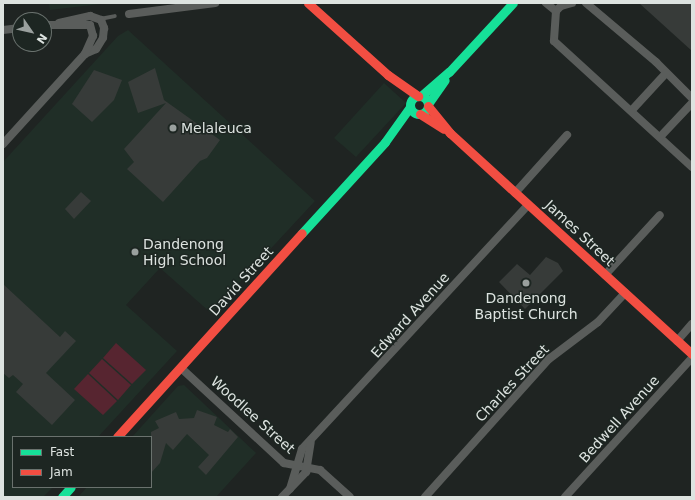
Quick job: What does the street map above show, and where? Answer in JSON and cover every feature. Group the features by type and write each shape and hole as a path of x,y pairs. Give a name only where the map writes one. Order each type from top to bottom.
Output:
{"main road":[{"path":"308,3 388,75 419,96 450,72"},
{"path":"428,105 450,72 513,3"},
{"path":"388,75 410,105"},
{"name":"David Street","path":"118,436 385,142 410,105 419,96"},
{"name":"James Street","path":"419,96 450,133 692,354"},
{"name":"James Street","path":"410,105 419,114 450,133"},
{"name":"David Street","path":"385,142 428,105"},
{"path":"62,497 70,488"}],"street":[{"path":"129,14 215,3"},
{"path":"546,3 558,7 572,3"},
{"path":"586,3 666,73 692,98"},
{"path":"558,7 554,41 622,105 632,110 692,167"},
{"path":"52,24 90,16 100,19 104,28 103,38 96,49 82,58"},
{"path":"58,23 90,25 100,19"},
{"path":"3,144 82,58 93,38 90,25"},
{"path":"632,110 666,73"},
{"path":"660,138 692,104"},
{"path":"515,193 567,135"},
{"name":"Edward Avenue","path":"290,489 302,449 311,442 528,205"},
{"path":"605,275 660,215"},
{"name":"Charles Street","path":"425,497 549,359 598,322 625,293"},
{"path":"677,341 692,324"},
{"name":"Bedwell Avenue","path":"565,497 692,358"},
{"name":"Woodlee Street","path":"181,368 284,463 296,466 308,466 320,470 350,497"},
{"path":"282,497 302,479 308,466 311,442"}],"lane":[{"path":"100,19 115,16"}],"shaded area":[{"path":"49,3 109,3 50,10"},
{"name":"Dandenong High School","path":"128,30 315,201 211,313 160,268 126,305 177,351 99,436 12,436 12,488 52,488 43,497 3,497 3,162 118,36"},
{"path":"384,83 406,103 356,157 334,138"},
{"path":"116,343 146,370 132,384 103,358"},
{"path":"102,359 131,385 118,400 89,373"},
{"path":"88,374 117,401 103,415 74,389"},
{"path":"184,385 256,453 216,497 78,497 86,488 152,488 152,436 133,436 178,386"}],"building":[{"path":"639,3 692,3 692,51"},
{"name":"Melaleuca","path":"155,68 164,100 220,140 207,158 200,161 163,202 127,169 134,162 124,149 166,103 138,113 128,82"},
{"path":"94,70 122,80 114,100 92,122 72,104"},
{"path":"81,192 91,201 74,219 65,209"},
{"name":"Dandenong Baptist Church","path":"546,257 558,263 563,271 525,309 499,282 517,264 530,275"},
{"path":"3,284 60,337 65,331 76,341 46,373 75,400 52,425 16,392 23,384 13,375 9,378 3,373"},
{"path":"197,410 217,417 214,425 228,432 230,429 238,437 206,475 198,467 209,455 187,434 173,450 166,443 160,463 152,472 151,432 159,428 155,421 176,412 179,419 194,418"}],"traffic: fast":[{"path":"421,96 449,72 513,3"},
{"path":"428,104 445,80"},
{"path":"419,96 425,99 428,105 425,111 419,114 413,111 410,105 413,99 419,96"},
{"path":"302,233 385,142 410,107"},
{"path":"62,497 70,488"}],"traffic: jam":[{"path":"308,3 388,75 418,96"},
{"path":"428,106 450,133 692,354"},
{"path":"420,114 444,129"},
{"path":"118,436 302,233"}],"place":[{"name":"Melaleuca","path":"173,128"},
{"name":"Dandenong High School","path":"135,252"},
{"name":"Dandenong Baptist Church","path":"526,283"}]}
